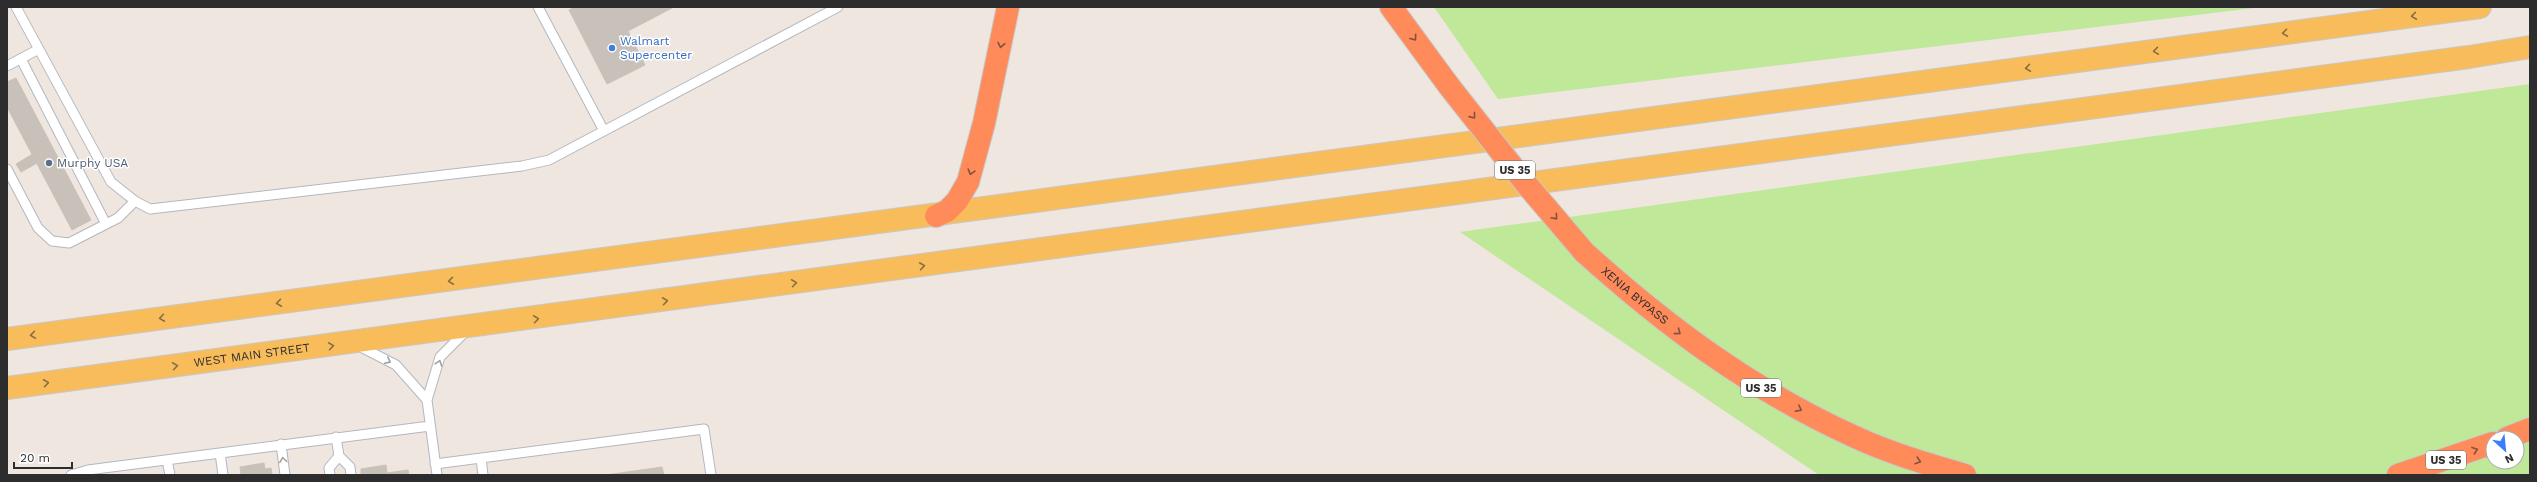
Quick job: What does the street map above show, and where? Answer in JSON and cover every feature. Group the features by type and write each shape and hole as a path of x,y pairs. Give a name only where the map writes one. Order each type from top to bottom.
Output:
{"highway":[{"path":"936,216 947,211 957,201 968,182 984,123 1008,7"},
{"name":"XENIA BYPASS","path":"1391,7 1449,86 1527,185 1584,252 1670,326 1724,365 1767,391 1854,437 1916,461 1965,475"},
{"name":"US 35","path":"2398,475 2485,446"}],"main road":[{"path":"7,339 936,216 2480,7"},
{"name":"WEST MAIN STREET","path":"7,388 497,324 2461,58 2530,47"}],"lane":[{"path":"16,7 111,182 134,201 150,209 522,166 548,160 838,7"},
{"path":"538,7 604,131"},
{"path":"7,66 39,49"},
{"path":"21,59 106,224"},
{"path":"7,169 38,228 52,241 69,243 118,218 134,201"},
{"path":"437,475 427,400 440,357 470,327"},
{"path":"353,343 396,364 427,400"},
{"path":"72,475 109,471 220,452 430,426"},
{"path":"435,464 704,429 711,475"},
{"path":"336,437 338,456 350,467 351,475"},
{"path":"281,444 285,475"},
{"path":"220,452 224,475"},
{"path":"330,475 329,468 338,456"},
{"path":"481,458 483,475"},
{"path":"168,460 170,475"}],"green space":[{"path":"1434,7 2263,7 1498,99"},
{"path":"2530,84 2530,475 1819,475 1460,232"}],"building":[{"name":"Walmart Supercenter","path":"575,7 674,7 628,31 645,65 607,84 569,10"},
{"name":"Murphy USA","path":"16,78 91,220 72,230 7,107 7,82"},
{"path":"43,148 48,157 21,172 16,164"},
{"path":"264,463 265,469 271,468 272,475 241,475 240,467"},
{"path":"386,465 387,473 408,470 409,475 361,475 361,469"},
{"path":"662,467 664,475 606,475"}],"place":[{"name":"Walmart Supercenter","path":"612,48"},
{"name":"Murphy USA","path":"49,163"}]}
